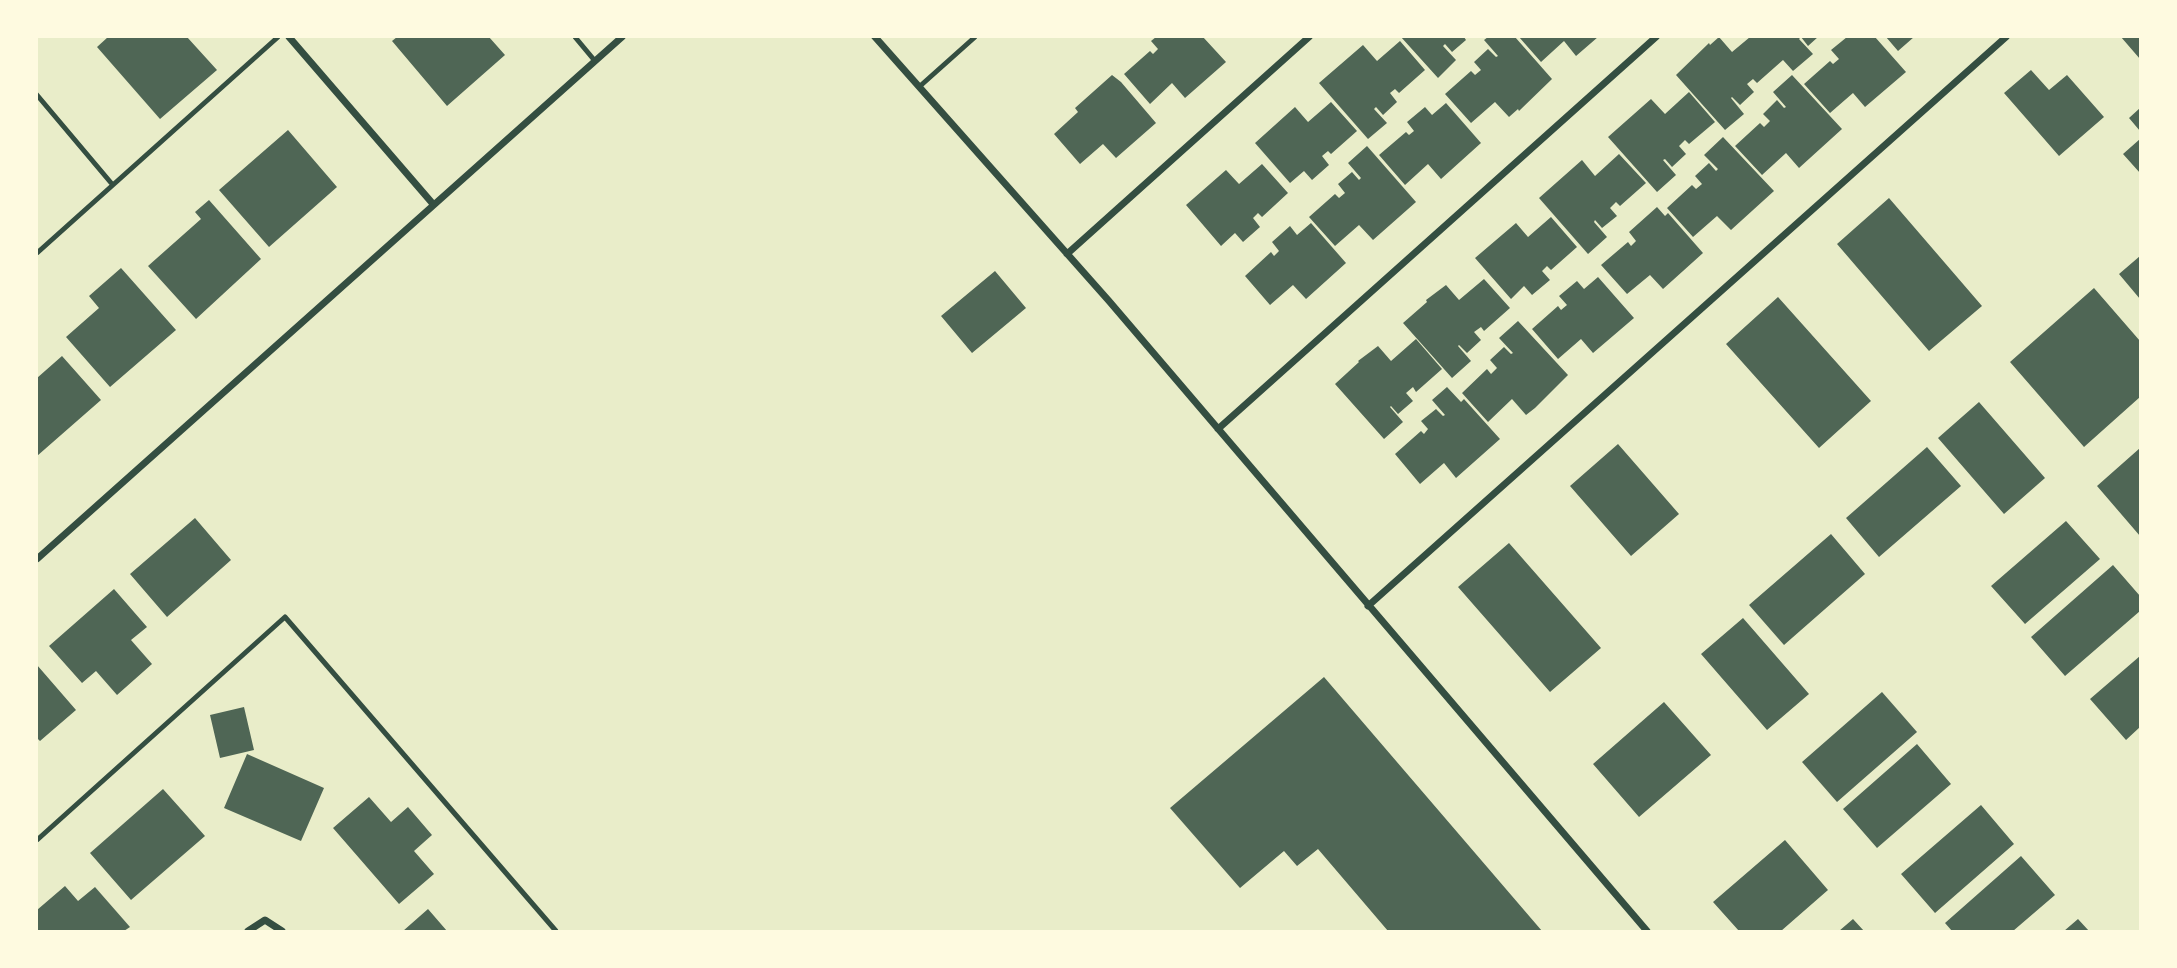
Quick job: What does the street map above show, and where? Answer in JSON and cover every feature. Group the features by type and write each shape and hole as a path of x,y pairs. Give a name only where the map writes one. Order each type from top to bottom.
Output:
{"street":[{"path":"289,37 433,204"},
{"path":"37,559 622,37"},
{"path":"875,37 1067,254 1647,931"},
{"path":"1067,254 1309,37"},
{"path":"1218,429 1656,37"},
{"path":"1368,606 2006,37"},
{"path":"248,931 265,920 282,931"}],"lane":[{"path":"37,253 278,37"},
{"path":"575,37 595,61"},
{"path":"919,87 975,37"},
{"path":"37,95 112,184"},
{"path":"37,840 285,617 556,931"}],"building":[{"path":"108,37 187,37 217,70 160,119 97,47"},
{"path":"397,37 489,37 505,55 447,106 392,41"},
{"path":"1156,37 1203,37 1226,62 1185,98 1172,83 1150,104 1124,74 1150,51 1153,54 1158,49 1151,41"},
{"path":"1401,37 1464,37 1466,40 1452,52 1445,44 1443,46 1456,60 1438,78"},
{"path":"1488,37 1515,37 1552,79 1519,111 1518,109 1509,117 1495,102 1471,123 1445,94 1471,71 1475,75 1481,70 1474,62 1488,49 1498,56 1484,40"},
{"path":"1519,37 1598,37 1576,56 1564,41 1541,62"},
{"path":"1719,37 1732,52 1750,37 1801,37 1799,39 1813,54 1793,71 1783,60 1757,83 1753,79 1747,84 1754,92 1740,105 1731,98 1744,114 1725,130 1676,75 1709,43 1710,45"},
{"path":"1801,37 1818,37 1808,46"},
{"path":"1847,37 1875,37 1906,72 1865,107 1853,93 1830,113 1804,84 1830,61 1833,64 1839,59 1831,50"},
{"path":"1886,37 1914,37 1898,51"},
{"path":"2121,37 2140,37 2140,59"},
{"path":"1400,41 1425,70 1399,93 1395,89 1390,93 1397,102 1383,115 1376,107 1374,109 1387,123 1368,139 1319,83 1363,45 1377,61"},
{"path":"2031,70 2049,90 2067,75 2104,117 2059,156 2004,93"},
{"path":"1112,75 1156,123 1116,158 1103,144 1080,164 1054,134 1078,112 1075,108"},
{"path":"1792,75 1842,129 1799,168 1786,153 1762,175 1735,146 1760,123 1764,127 1770,121 1763,114 1777,100 1786,107 1773,92"},
{"path":"1689,92 1715,122 1689,144 1685,140 1679,146 1686,154 1672,167 1663,160 1676,175 1657,192 1608,137 1651,99 1665,114"},
{"path":"1331,102 1357,131 1331,154 1328,151 1322,156 1329,165 1312,180 1304,171 1290,183 1255,143 1295,107 1308,122"},
{"path":"1446,103 1481,143 1441,179 1428,164 1405,185 1379,155 1406,132 1409,135 1414,131 1407,122 1425,107 1432,115"},
{"path":"2140,108 2140,131 2129,118"},
{"path":"288,130 337,187 269,247 219,190"},
{"path":"1723,137 1774,191 1731,230 1717,216 1693,237 1667,208 1692,185 1696,189 1702,184 1695,176 1709,163 1716,171 1718,169 1704,155"},
{"path":"2140,139 2140,173 2123,154"},
{"path":"1367,146 1416,202 1373,240 1359,225 1335,246 1309,217 1335,194 1339,198 1345,193 1338,184 1352,172 1359,180 1361,178 1348,163"},
{"path":"1619,154 1646,183 1620,206 1616,202 1610,208 1617,216 1602,228 1595,220 1607,237 1588,254 1539,198 1582,160 1595,176"},
{"path":"1262,164 1288,193 1262,217 1258,213 1253,218 1260,227 1243,242 1235,233 1221,246 1186,205 1226,170 1239,184"},
{"path":"1889,198 1982,306 1929,351 1837,244"},
{"path":"209,200 261,259 196,319 148,266 201,219 195,212"},
{"path":"1657,207 1665,216 1668,213 1703,253 1663,289 1650,275 1627,294 1601,265 1628,242 1631,246 1636,241 1629,232"},
{"path":"1551,217 1577,247 1551,270 1547,266 1542,271 1550,280 1532,295 1524,286 1511,299 1475,258 1516,223 1528,237"},
{"path":"1311,223 1346,263 1306,299 1293,285 1270,305 1245,276 1271,252 1274,256 1279,251 1272,242 1290,226 1297,235"},
{"path":"2140,256 2140,299 2119,274"},
{"path":"121,268 176,330 110,387 66,337 99,308 89,296"},
{"path":"995,271 1026,308 972,353 941,316"},
{"path":"1598,277 1634,318 1593,353 1581,339 1558,359 1532,329 1558,306 1561,310 1567,305 1559,296 1577,281 1584,289"},
{"path":"1484,279 1510,308 1484,331 1481,327 1474,332 1481,340 1467,353 1458,346 1471,361 1452,378 1403,323 1446,285 1459,300"},
{"path":"2094,288 2140,341 2140,397 2084,447 2010,362"},
{"path":"1778,297 1871,401 1819,448 1726,344"},
{"path":"1518,321 1568,375 1526,415 1512,399 1488,422 1462,393 1487,369 1491,374 1497,368 1490,360 1504,347 1513,353 1499,338"},
{"path":"1416,339 1442,369 1416,392 1413,387 1406,393 1413,401 1398,414 1390,407 1403,422 1384,439 1335,384 1378,346 1391,361"},
{"path":"62,356 101,400 37,456 37,378"},
{"path":"1447,387 1461,402 1464,399 1500,439 1456,478 1444,463 1420,484 1395,454 1421,431 1424,434 1428,429 1421,421 1436,409 1445,415 1432,400"},
{"path":"1979,402 2045,478 2004,514 1938,438"},
{"path":"1618,444 1679,514 1631,556 1570,486"},
{"path":"1927,447 1961,486 1879,557 1846,518"},
{"path":"2140,448 2140,536 2097,486"},
{"path":"195,518 231,560 167,617 130,574"},
{"path":"2066,521 2100,559 2025,624 1991,586"},
{"path":"1831,534 1865,574 1784,645 1749,605"},
{"path":"1509,543 1601,648 1550,692 1458,587"},
{"path":"2113,565 2140,596 2140,611 2065,676 2031,637"},
{"path":"114,589 147,627 131,640 152,664 117,695 96,671 82,683 49,646"},
{"path":"1743,618 1809,694 1767,730 1701,654"},
{"path":"2140,656 2140,727 2126,740 2090,699"},
{"path":"37,665 76,710 40,741 37,738"},
{"path":"1324,677 1542,931 1388,931 1318,849 1297,866 1284,851 1240,888 1170,808"},
{"path":"1882,692 1917,732 1837,802 1802,762"},
{"path":"1664,702 1711,755 1639,817 1593,764"},
{"path":"244,707 254,750 220,758 210,715"},
{"path":"1917,744 1951,784 1877,848 1843,809"},
{"path":"247,754 324,788 301,841 224,808"},
{"path":"163,789 205,836 131,900 90,853"},
{"path":"369,797 391,822 408,807 432,835 414,851 434,874 399,904 333,828"},
{"path":"1981,805 2014,844 1935,913 1901,874"},
{"path":"1785,840 1828,890 1781,931 1739,931 1713,902"},
{"path":"2021,856 2055,895 2013,931 1952,931 1945,923"},
{"path":"65,886 78,901 95,887 130,927 124,931 37,931 37,910"},
{"path":"428,909 447,931 403,931"},
{"path":"1853,919 1864,931 1839,931"},
{"path":"2078,919 2089,931 2064,931"}]}
